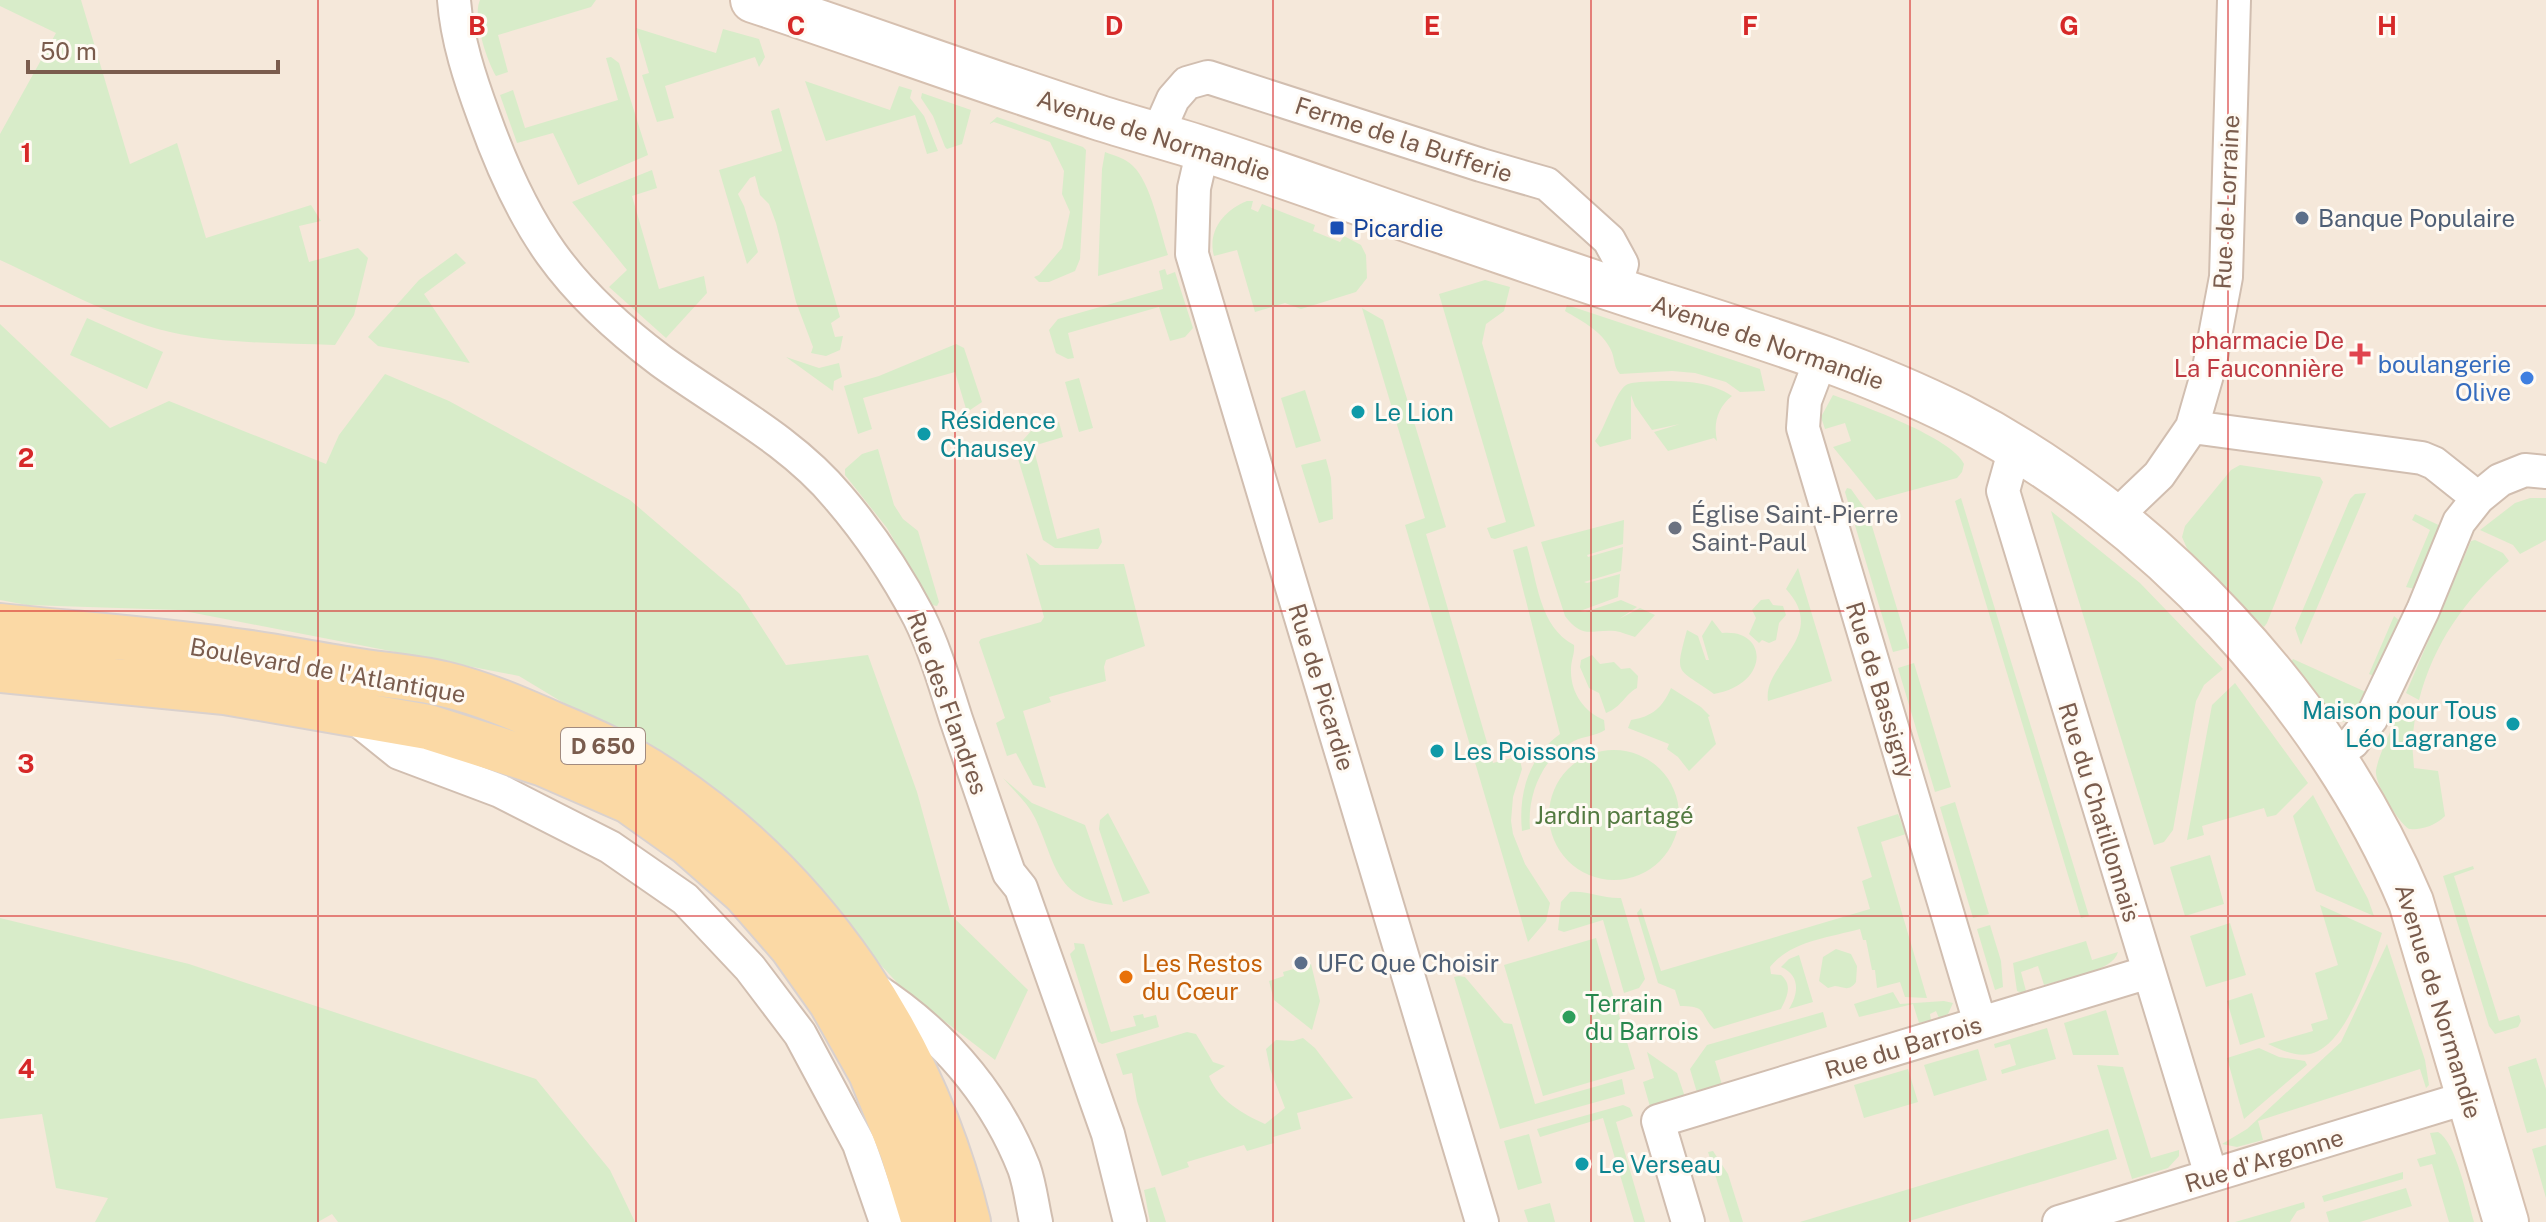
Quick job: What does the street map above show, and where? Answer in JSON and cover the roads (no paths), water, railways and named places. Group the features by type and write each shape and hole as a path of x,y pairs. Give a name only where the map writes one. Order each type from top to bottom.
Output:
{"main road":[{"name":"Avenue de Normandie","path":"753,0 1096,117 1203,149 1614,290 1822,356 1960,416 2072,484 2116,516 2205,600 2256,655 2332,757 2370,816 2411,902 2506,1222"},
{"name":"Boulevard de l'Atlantique","path":"0,626 227,649 444,684 512,706 603,746 658,777 714,816 770,866 823,923 868,985 935,1115 956,1173 968,1222"},
{"name":"Boulevard de l'Atlantique","path":"0,670 225,692 428,727 500,748 629,801 688,843 745,893 792,947 831,1002 871,1073 902,1150 924,1222"}],"street":[{"name":"Rue des Flandres","path":"454,0 464,58 493,141 526,216 558,265 617,326 762,431 823,481 879,551 920,619 1009,873 1021,888 1108,1134 1130,1222"},
{"name":"Rue de Lorraine","path":"2116,516 2159,475 2192,427 2209,368 2226,277 2234,0"},
{"name":"Ferme de la Bufferie","path":"1157,135 1173,99 1187,83 1208,77 1547,184 1609,240 1622,264 1614,290"},
{"name":"Rue de Picardie","path":"1203,149 1194,188 1192,254 1482,1222"},
{"name":"Rue de Bassigny","path":"1822,356 1805,401 1803,428 1980,1023"},
{"path":"2192,427 2422,458 2434,463 2478,498"},
{"name":"Rue du Chatillonnais","path":"2015,448 2003,491 2211,1175"},
{"path":"2332,757 2366,729 2423,610 2457,527 2478,498 2512,474 2525,470 2546,472"},
{"name":"Boulevard de l'Atlantique","path":"353,716 399,753 500,791 610,847 685,899 750,968 800,1034 859,1144 886,1222"},
{"name":"Rue du Barrois","path":"1688,1222 1658,1121 2149,972"},
{"path":"868,985 909,1011 961,1062 1003,1121 1025,1171 1036,1222"},
{"name":"Rue d'Argonne","path":"2059,1222 2469,1097"}],"place":[{"name":"Banque Populaire","path":"2302,218"},
{"name":"Picardie","path":"1337,228"},
{"name":"pharmacie De La Fauconnière","path":"2360,354"},
{"name":"boulangerie Olive","path":"2527,378"},
{"name":"Le Lion","path":"1358,412"},
{"name":"Résidence Chausey","path":"924,434"},
{"name":"Église Saint-Pierre Saint-Paul","path":"1675,528"},
{"name":"Maison pour Tous Léo Lagrange","path":"2513,724"},
{"name":"Les Poissons","path":"1437,751"},
{"name":"UFC Que Choisir","path":"1301,963"},
{"name":"Les Restos du Cœur","path":"1126,977"},
{"name":"Terrain du Barrois","path":"1569,1017"},
{"name":"Le Verseau","path":"1582,1164"}],"park label":[{"name":"Jardin partagé","path":"1614,815"}]}
